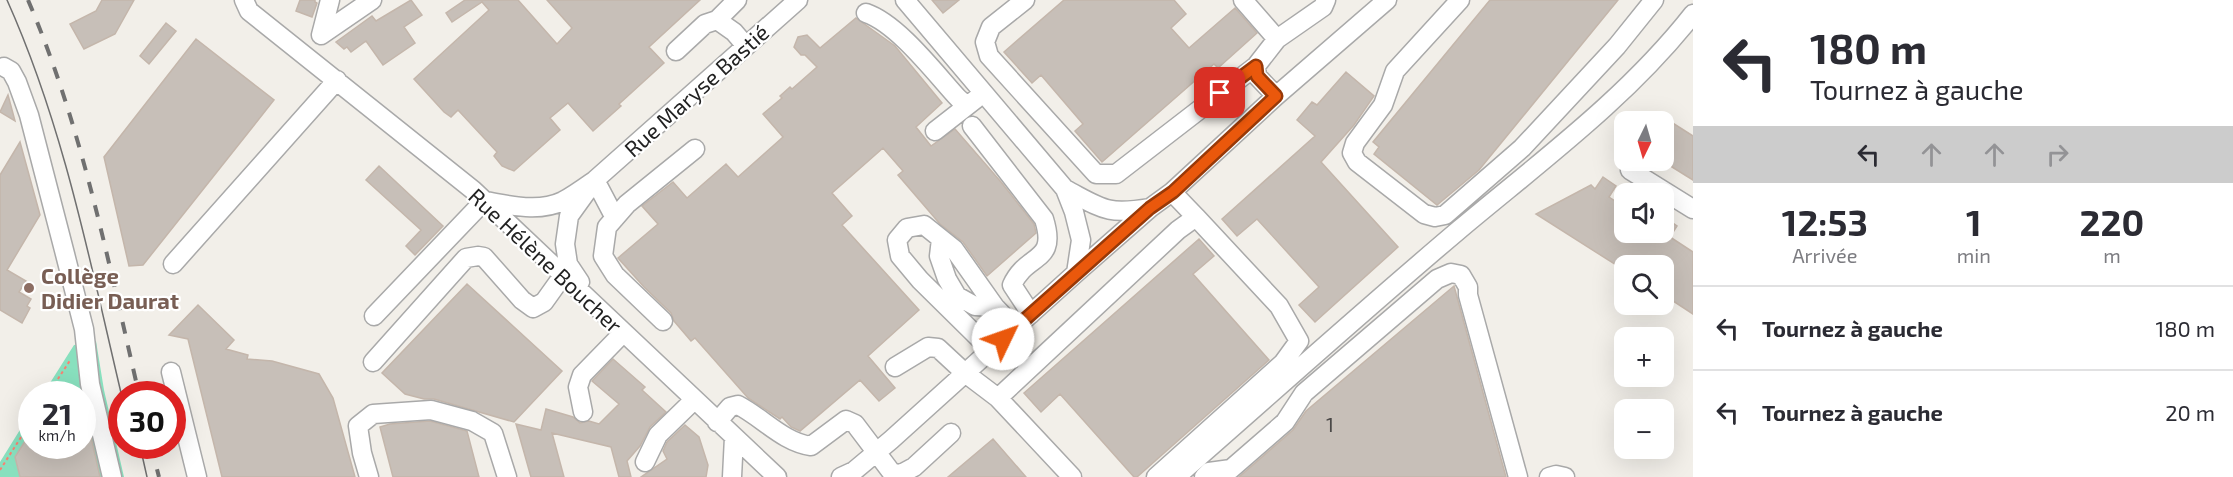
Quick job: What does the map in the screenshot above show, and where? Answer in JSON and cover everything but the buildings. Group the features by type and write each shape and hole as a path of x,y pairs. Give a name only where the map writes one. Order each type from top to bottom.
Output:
{"street":[{"name":"Rue Hélène Boucher","path":"244,0 249,11 484,201 777,477"},
{"path":"330,0 321,36 372,0"},
{"path":"676,51 705,24 717,20 737,0"},
{"name":"Rue Maryse Bastié","path":"484,201 543,208 563,201 595,180 798,0"},
{"path":"905,0 1065,189 1081,240 1076,273"},
{"path":"1025,0 991,27 985,42 988,56 1096,174 1116,174 1256,66 1277,39 1323,7 1326,0"},
{"path":"1243,0 1277,39"},
{"path":"849,475 1150,208 1173,192 1276,96 1387,0"},
{"path":"1460,0 1395,71 1383,105 1354,143 1352,153 1357,162 1407,201 1424,214 1435,217 1445,215 1522,148 1617,46 1654,0"},
{"path":"866,13 878,17 908,44 968,106"},
{"path":"1176,477 1428,256 1597,114 1651,64 1693,14"},
{"path":"717,20 734,32 746,46"},
{"path":"1,65 11,71 17,82 28,115 86,337 90,384 112,477"},
{"path":"1256,66 1257,76 1276,96"},
{"path":"173,264 337,80"},
{"path":"935,131 984,93"},
{"path":"972,126 1044,219 1049,236 1045,251 1018,272 1012,285 1031,314"},
{"path":"663,321 615,275 603,256 607,227 627,204 695,149"},
{"path":"1632,171 1693,209"},
{"path":"595,180 615,218"},
{"name":"Rue Maryse Bastié","path":"592,301 568,264 565,244 569,216 595,180"},
{"path":"1065,189 1105,210 1124,212 1150,208"},
{"path":"1156,477 1283,363 1299,341 1279,306 1173,192"},
{"path":"374,316 484,201"},
{"path":"998,398 1178,230 1196,217"},
{"path":"991,350 920,280 900,256 897,240 907,228 924,225 954,249 996,307 1015,328"},
{"path":"941,239 939,256 947,279 957,296 975,306 996,307"},
{"path":"373,362 466,258 484,257 522,300 533,308 544,302 564,274"},
{"path":"1204,477 1209,472 1231,469 1286,422 1304,393 1437,279 1456,273 1461,275 1468,287 1467,295 1518,477"},
{"path":"583,412 578,387 582,375 623,333"},
{"path":"895,367 928,347 938,348 965,373 998,398 1072,477"},
{"path":"171,372 197,477"},
{"path":"645,462 658,435 694,400"},
{"path":"717,422 730,408 738,405 799,444 812,446 846,420 855,424 892,472 901,476 951,433"},
{"path":"369,477 358,426 373,414 430,410 472,421 493,433 507,477"},
{"path":"732,477 734,437"},
{"path":"1549,477 1556,475 1565,477"}],"path":[{"path":"56,381 86,337"},
{"path":"0,470 18,442"}],"green space":[{"path":"96,341 108,407 108,459 120,459 124,477 0,477 0,462 18,433 18,459 96,459 96,381 51,381 74,345"}],"tram line":[{"path":"7,0 45,97 60,146 87,246 118,381"},
{"path":"143,459 147,477"}],"railway":[{"path":"28,0 64,96 79,145 136,381"},
{"path":"154,459 159,477"}],"place":[{"name":"Collège Didier Daurat","path":"29,288"}],"route":[{"path":"1003,339 1150,208 1173,192 1276,96 1257,76 1256,66 1220,93"}]}
